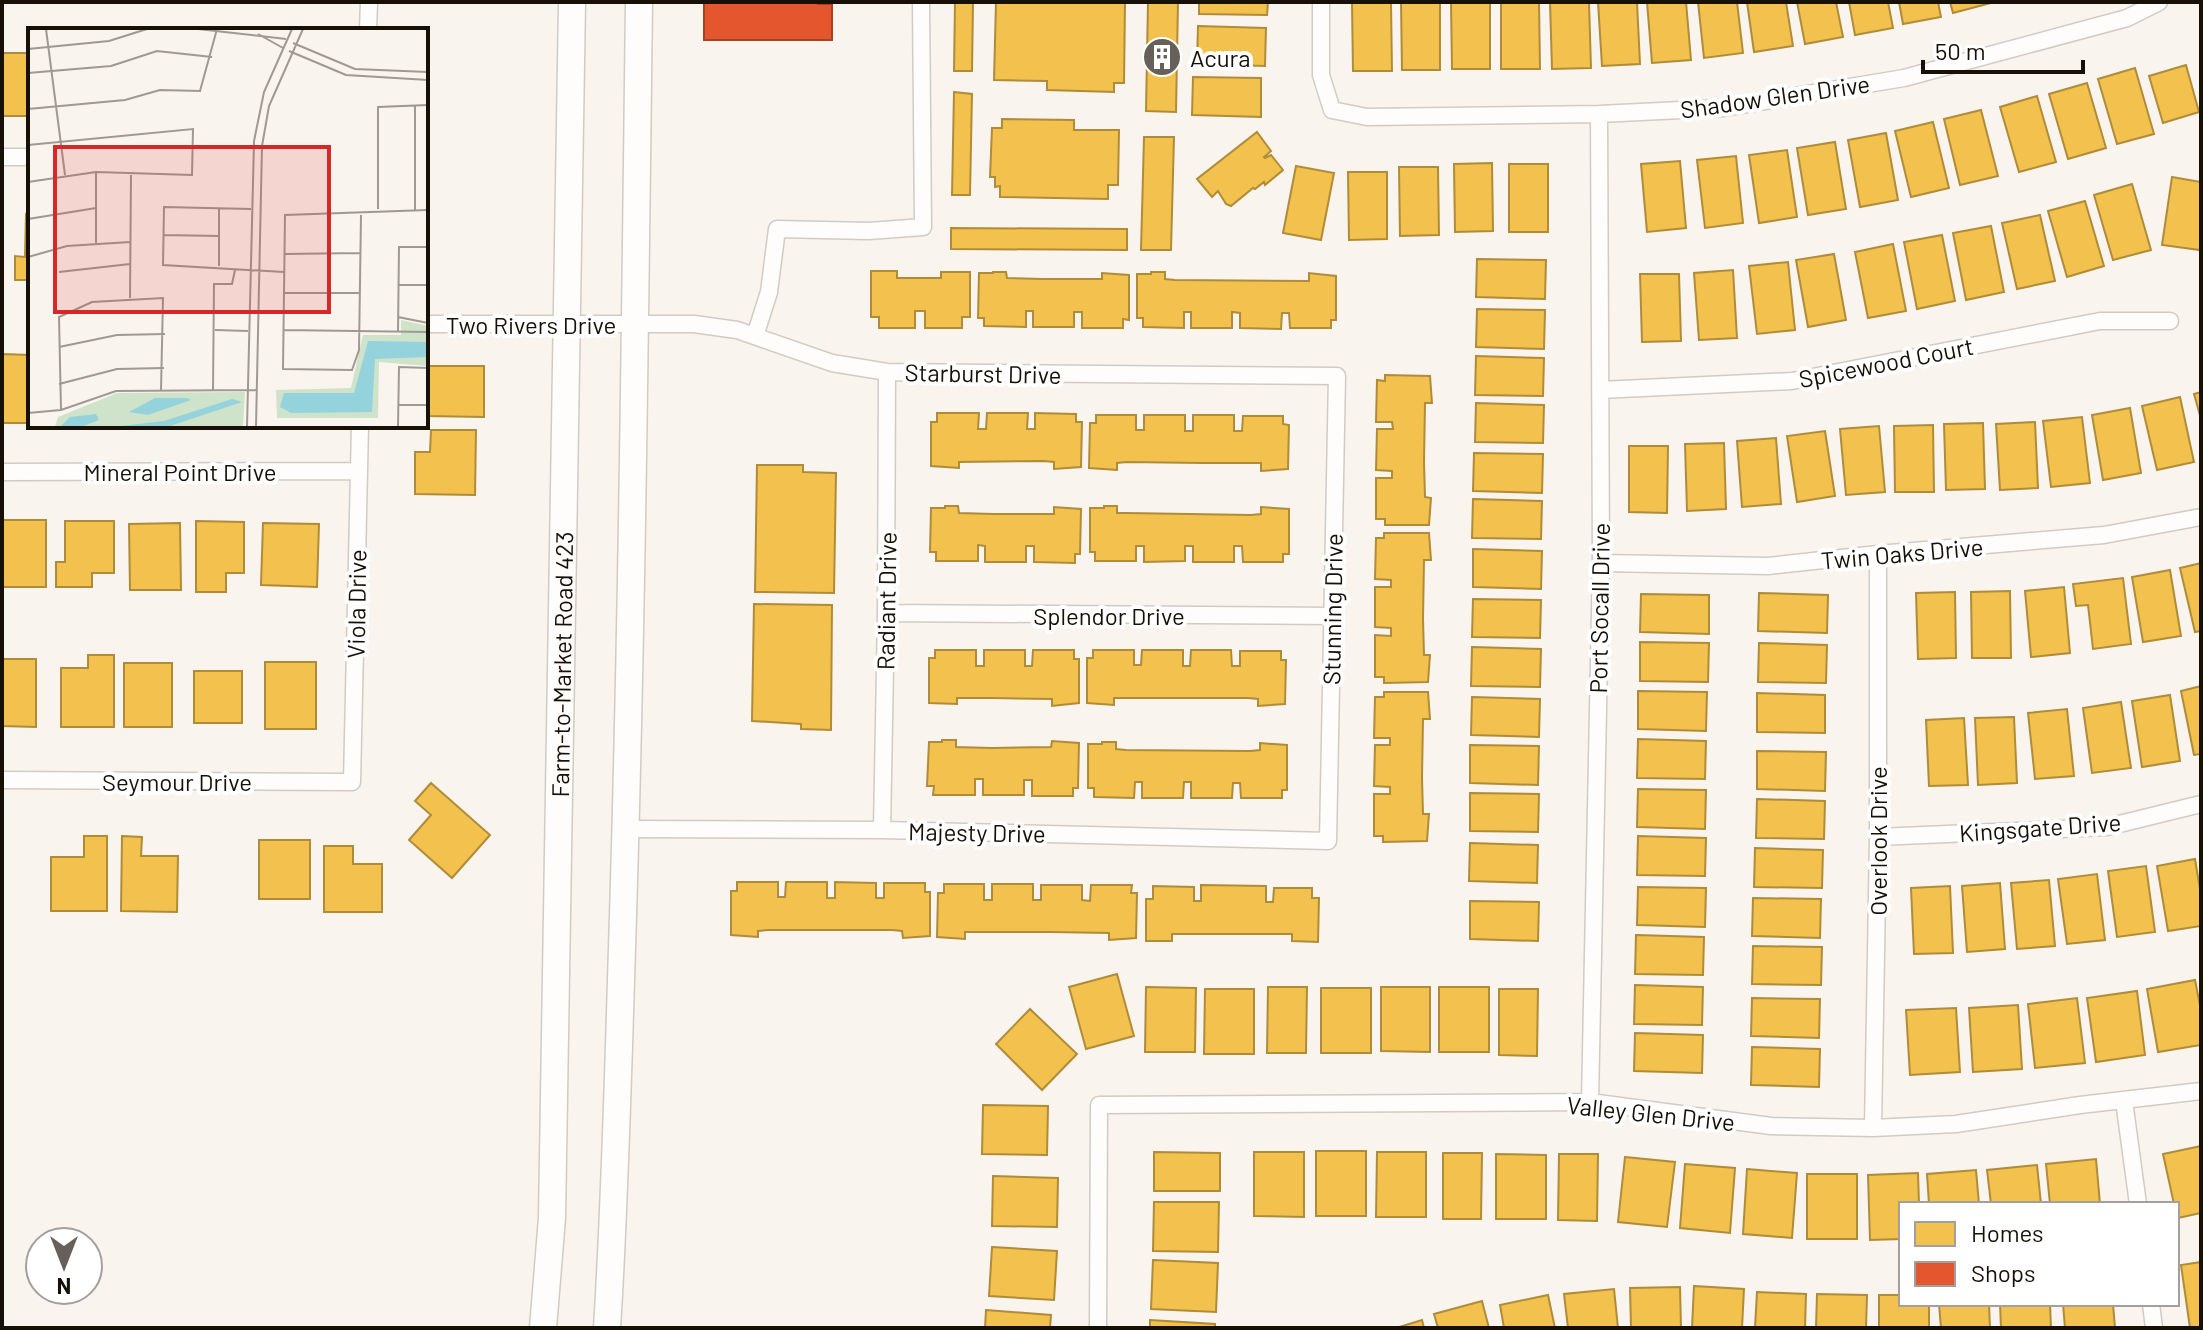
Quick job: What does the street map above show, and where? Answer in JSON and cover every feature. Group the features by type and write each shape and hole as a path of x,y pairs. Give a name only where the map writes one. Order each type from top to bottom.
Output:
{"main road":[{"name":"Farm-to-Market Road 423","path":"543,1328 552,1218 572,2"},
{"path":"607,1328 614,1220 626,829 639,2"}],"street":[{"path":"368,28 369,2"},
{"path":"755,336 769,292 777,229 869,231 923,227 921,2"},
{"name":"Shadow Glen Drive","path":"1321,2 1321,75 1332,110 1367,117 1599,114 1723,108 1904,78 2127,18 2159,2"},
{"name":"Port Socall Drive","path":"1590,1102 1601,563 1599,114"},
{"path":"2,157 28,157"},
{"name":"Spicewood Court","path":"1600,390 1792,381 2100,321 2170,321"},
{"name":"Two Rivers Drive","path":"428,324 635,324"},
{"name":"Starburst Drive","path":"635,324 694,324 737,330 832,363 887,372 1337,376"},
{"name":"Radiant Drive","path":"882,830 887,372"},
{"name":"Stunning Drive","path":"1328,841 1337,376"},
{"name":"Viola Drive","path":"352,782 360,428"},
{"name":"Mineral Point Drive","path":"2,472 359,471"},
{"name":"Twin Oaks Drive","path":"1601,563 1768,566 2104,535 2201,517"},
{"name":"Overlook Drive","path":"1873,1128 1878,837 1878,554"},
{"name":"Splendor Drive","path":"886,613 1332,616"},
{"name":"Seymour Drive","path":"2,780 352,782"},
{"name":"Kingsgate Drive","path":"1878,837 2107,827 2201,804"},
{"name":"Majesty Drive","path":"626,829 882,830 1328,841"},
{"name":"Valley Glen Drive","path":"1098,1328 1099,1105 1590,1102 1771,1126 1873,1128 1956,1124 2201,1091"},
{"path":"2124,1101 2138,1202"},
{"path":"2151,1306 2154,1328"}],"building: Homes":[{"path":"955,2 973,2 972,71 954,71"},
{"path":"996,2 1125,2 1124,83 1114,83 1114,92 1047,90 1047,81 994,80"},
{"name":"Acura","path":"1148,2 1178,2 1176,112 1146,111"},
{"path":"1199,2 1268,2 1267,15 1199,14"},
{"path":"1401,2 1440,2 1440,70 1402,70"},
{"path":"1451,2 1490,2 1490,69 1452,69"},
{"path":"1501,2 1539,2 1540,69 1501,69"},
{"path":"1550,2 1589,2 1591,68 1552,69"},
{"path":"1598,2 1637,2 1640,64 1602,66"},
{"path":"1647,2 1686,2 1691,60 1652,63"},
{"path":"1698,2 1737,2 1743,53 1704,58"},
{"path":"1747,2 1786,2 1793,46 1754,52"},
{"path":"1797,2 1836,2 1843,37 1805,44"},
{"path":"1849,2 1888,2 1893,28 1855,35"},
{"path":"1899,2 1938,2 1941,17 1903,24"},
{"path":"1950,2 1990,2 1991,3 1953,13"},
{"path":"1352,3 1391,3 1392,71 1353,71"},
{"path":"1198,26 1266,28 1265,66 1197,64"},
{"path":"2,53 28,53 28,116 2,116"},
{"path":"2186,65 2199,112 2163,123 2149,76"},
{"path":"2135,68 2154,134 2117,144 2098,79"},
{"path":"1193,77 1261,78 1261,117 1192,115"},
{"path":"2087,83 2106,148 2068,159 2049,94"},
{"path":"954,92 972,94 970,195 952,195"},
{"path":"2037,96 2056,162 2019,172 2000,107"},
{"path":"1981,110 1998,176 1960,185 1944,119"},
{"path":"1002,119 1074,120 1074,130 1119,130 1118,185 1108,185 1108,199 1000,197 1000,186 995,187 995,177 990,177 992,128 1002,128"},
{"path":"1933,122 1949,188 1911,197 1895,131"},
{"path":"1257,132 1271,151 1264,157 1271,155 1283,170 1231,206 1226,204 1218,191 1212,197 1197,179"},
{"path":"1886,133 1898,200 1860,207 1848,140"},
{"path":"1144,137 1174,137 1171,250 1141,250"},
{"path":"1835,142 1846,209 1808,215 1797,148"},
{"path":"1787,150 1797,217 1759,223 1749,155"},
{"path":"1736,156 1743,223 1705,228 1697,160"},
{"path":"1680,161 1686,228 1647,232 1641,164"},
{"path":"1492,163 1493,231 1455,232 1454,164"},
{"path":"1509,164 1548,164 1548,232 1509,232"},
{"path":"1296,166 1334,173 1321,240 1283,233"},
{"path":"1399,167 1438,167 1439,235 1400,236"},
{"path":"1348,172 1387,172 1387,239 1349,240"},
{"path":"2172,177 2201,182 2200,250 2162,245"},
{"path":"2132,184 2151,250 2113,260 2094,195"},
{"path":"2085,201 2104,266 2067,277 2048,211"},
{"path":"26,214 28,280 15,280 15,256 25,257"},
{"path":"2040,215 2055,281 2017,289 2002,223"},
{"path":"1991,226 2004,292 1966,300 1953,233"},
{"path":"951,228 1127,229 1127,250 951,249"},
{"path":"1942,235 1955,301 1917,309 1904,242"},
{"path":"1893,244 1906,311 1868,318 1855,252"},
{"path":"1834,254 1846,320 1808,327 1796,260"},
{"path":"1477,259 1546,260 1545,299 1476,297"},
{"path":"1788,262 1795,330 1757,334 1749,266"},
{"path":"1733,270 1737,338 1699,340 1694,273"},
{"path":"871,271 897,271 897,278 941,278 941,272 970,272 970,317 962,317 962,328 925,328 925,311 915,311 915,328 879,328 879,317 871,317"},
{"path":"1006,272 1007,278 1042,279 1102,279 1102,273 1129,275 1129,320 1123,319 1123,328 1082,328 1082,312 1074,312 1074,327 1033,327 1033,311 1026,311 1026,327 984,326 984,318 978,318 979,273"},
{"path":"1165,272 1165,279 1175,280 1309,281 1309,273 1336,276 1336,320 1331,320 1331,328 1290,328 1289,313 1282,313 1281,329 1240,328 1240,313 1232,312 1232,328 1191,328 1191,312 1184,312 1184,328 1143,327 1143,318 1137,318 1137,274"},
{"path":"1640,274 1679,274 1681,341 1642,342"},
{"path":"1477,309 1545,310 1544,349 1476,347"},
{"path":"2,354 28,355 28,423 2,423"},
{"path":"1476,356 1544,358 1543,396 1475,395"},
{"path":"428,366 484,366 484,417 428,416"},
{"path":"1385,375 1430,376 1432,403 1425,403 1424,462 1425,497 1431,498 1429,525 1385,525 1385,519 1376,519 1376,478 1392,478 1392,471 1376,470 1377,429 1393,429 1392,422 1376,422 1377,380 1385,381"},
{"path":"2201,392 2201,419 2194,394"},
{"path":"2180,397 2194,462 2157,470 2142,406"},
{"path":"1476,403 1544,405 1543,443 1475,442"},
{"path":"2130,408 2141,473 2103,480 2092,415"},
{"path":"937,413 979,413 978,429 986,429 987,413 1028,413 1027,429 1035,429 1035,413 1076,414 1076,422 1082,422 1081,467 1054,469 1054,462 1044,461 959,462 959,468 931,466 931,422 937,422"},
{"path":"1096,415 1136,415 1136,430 1144,430 1144,415 1185,415 1185,431 1193,431 1193,415 1234,415 1234,431 1242,431 1243,416 1283,416 1283,424 1289,425 1288,469 1261,471 1261,463 1127,462 1117,463 1117,470 1089,468 1090,423 1096,423"},
{"path":"2082,417 2090,483 2051,487 2043,421"},
{"path":"2035,422 2038,488 2000,490 1996,424"},
{"path":"1983,423 1985,489 1946,490 1944,424"},
{"path":"1933,425 1934,492 1895,492 1894,426"},
{"path":"1879,426 1885,492 1846,495 1840,429"},
{"path":"431,430 476,430 475,495 415,494 415,452 430,452"},
{"path":"1825,431 1835,496 1797,502 1787,436"},
{"path":"1776,438 1781,504 1742,507 1737,441"},
{"path":"1724,443 1726,509 1687,511 1685,444"},
{"path":"1629,446 1668,446 1667,513 1629,512"},
{"path":"1474,453 1543,454 1542,493 1473,491"},
{"path":"757,465 803,465 803,472 836,473 834,593 755,592"},
{"path":"1473,499 1542,501 1541,539 1472,538"},
{"path":"958,506 959,513 994,514 1054,514 1054,507 1081,509 1080,554 1075,554 1075,563 1034,562 1034,546 1026,546 1026,562 985,562 985,546 978,545 978,561 936,561 936,552 930,552 931,508"},
{"path":"1117,506 1117,513 1251,515 1261,514 1261,507 1289,509 1289,554 1283,554 1283,562 1243,562 1242,546 1234,546 1234,562 1193,562 1193,546 1185,546 1185,561 1144,562 1144,546 1136,546 1136,561 1095,561 1095,552 1090,552 1090,508"},
{"path":"2,520 46,520 46,587 2,587"},
{"path":"65,521 114,521 114,573 92,573 92,587 56,587 56,562 65,562"},
{"path":"196,521 244,522 244,573 226,573 226,592 196,592"},
{"path":"180,523 181,590 130,590 129,524"},
{"path":"263,523 319,524 317,587 261,585"},
{"path":"1384,533 1429,533 1431,560 1424,560 1423,619 1424,655 1430,655 1428,682 1384,683 1384,677 1375,677 1375,635 1391,636 1391,628 1375,627 1375,587 1391,587 1391,580 1375,579 1376,538 1384,538"},
{"path":"1473,549 1542,551 1541,589 1473,587"},
{"path":"2201,563 2201,631 2195,632 2180,568"},
{"path":"2170,570 2181,636 2143,642 2132,577"},
{"path":"2123,578 2131,644 2093,649 2088,605 2076,606 2073,584"},
{"path":"2064,587 2070,653 2031,657 2025,591"},
{"path":"2010,591 2011,658 1972,658 1971,592"},
{"path":"1955,592 1956,658 1918,659 1916,593"},
{"path":"1759,593 1828,595 1827,633 1758,631"},
{"path":"1641,594 1709,595 1709,634 1640,632"},
{"path":"1473,599 1541,600 1540,638 1472,637"},
{"path":"754,604 832,605 831,730 801,729 801,724 752,721"},
{"path":"1640,642 1709,643 1708,682 1640,681"},
{"path":"1759,643 1827,645 1826,683 1758,682"},
{"path":"1472,647 1541,649 1540,687 1471,686"},
{"path":"935,650 976,650 976,666 984,666 984,650 1025,650 1025,666 1032,666 1033,650 1074,650 1074,659 1079,659 1079,703 1052,706 1052,699 957,698 957,704 929,703 929,658 935,658"},
{"path":"1093,650 1134,650 1134,665 1141,665 1142,650 1183,650 1183,666 1190,666 1191,650 1231,650 1232,666 1240,666 1240,651 1281,651 1281,660 1286,660 1285,704 1258,706 1258,699 1248,698 1114,698 1114,705 1087,703 1087,658 1093,658"},
{"path":"88,655 114,655 114,727 61,727 61,668 88,668"},
{"path":"2,659 36,659 36,727 2,726"},
{"path":"265,662 316,662 316,729 265,729"},
{"path":"124,663 172,663 172,727 124,727"},
{"path":"194,671 242,671 242,723 194,723"},
{"path":"2201,686 2201,754 2194,755 2181,691"},
{"path":"1638,691 1707,692 1706,731 1638,729"},
{"path":"1384,692 1428,692 1430,719 1423,719 1422,778 1423,814 1429,814 1427,841 1383,842 1383,836 1374,836 1374,794 1390,794 1390,787 1374,786 1375,745 1390,745 1390,738 1374,738 1375,697 1384,697"},
{"path":"1757,693 1825,695 1825,733 1757,732"},
{"path":"2170,695 2180,761 2142,767 2132,701"},
{"path":"1472,697 1540,699 1539,737 1471,735"},
{"path":"2121,702 2131,768 2092,773 2083,708"},
{"path":"2067,709 2074,776 2035,779 2028,713"},
{"path":"2014,717 2017,783 1978,785 1975,718"},
{"path":"1964,718 1968,785 1929,786 1926,720"},
{"path":"1638,739 1706,741 1705,779 1637,778"},
{"path":"956,740 956,747 992,748 1051,747 1052,741 1079,743 1078,788 1073,788 1073,796 1032,796 1032,780 1024,780 1024,795 983,795 983,779 975,779 975,795 933,795 934,786 927,786 929,742"},
{"path":"1116,742 1116,749 1126,750 1250,751 1260,750 1260,743 1287,745 1287,790 1282,790 1282,798 1241,798 1240,783 1233,783 1232,798 1191,798 1191,782 1184,782 1183,798 1142,798 1142,782 1135,782 1134,798 1094,797 1094,788 1088,788 1088,744"},
{"path":"1470,745 1539,746 1538,785 1470,783"},
{"path":"1757,751 1826,752 1825,791 1757,789"},
{"path":"431,783 490,835 452,878 409,840 431,815 415,801"},
{"path":"1638,789 1706,790 1705,829 1637,827"},
{"path":"1470,793 1539,794 1538,832 1470,831"},
{"path":"1757,799 1825,801 1824,839 1756,838"},
{"path":"84,836 107,836 107,911 51,911 51,857 84,857"},
{"path":"122,836 142,837 141,856 178,856 177,912 121,911"},
{"path":"1638,836 1706,838 1705,876 1637,875"},
{"path":"259,840 310,840 310,899 259,899"},
{"path":"1470,843 1538,845 1537,883 1469,881"},
{"path":"324,846 353,846 353,864 382,864 382,912 324,912"},
{"path":"1755,848 1823,850 1822,888 1754,887"},
{"path":"2195,859 2201,895 2201,926 2168,931 2157,866"},
{"path":"2146,866 2155,932 2117,937 2108,871"},
{"path":"2097,874 2105,940 2067,944 2058,879"},
{"path":"2049,880 2055,946 2017,949 2011,883"},
{"path":"737,882 778,882 778,897 785,897 786,882 827,882 827,898 835,898 835,882 876,883 876,898 884,898 884,883 925,883 925,892 930,892 930,936 903,938 902,931 892,930 768,930 758,931 758,937 731,935 731,891 737,891"},
{"path":"2000,883 2005,949 1967,952 1962,886"},
{"path":"944,884 984,884 984,900 992,900 992,884 1033,884 1033,900 1041,900 1041,885 1082,885 1082,900 1090,901 1091,885 1132,885 1131,893 1137,893 1136,938 1109,940 1109,933 1050,932 965,932 965,939 937,937 938,893 944,893"},
{"path":"1201,885 1266,886 1266,902 1273,902 1274,888 1312,888 1312,898 1319,898 1318,942 1292,941 1292,934 1172,934 1172,941 1146,941 1146,899 1153,899 1153,886 1194,887 1194,901 1201,901"},
{"path":"1950,886 1953,953 1914,954 1911,888"},
{"path":"1638,887 1706,888 1705,927 1637,925"},
{"path":"1753,898 1821,899 1820,938 1752,936"},
{"path":"1470,901 1539,902 1538,941 1470,939"},
{"path":"1636,935 1704,937 1703,975 1635,974"},
{"path":"1753,946 1822,947 1821,985 1752,984"},
{"path":"1117,974 1134,1036 1086,1049 1069,987"},
{"path":"2195,980 2201,1010 2201,1045 2158,1052 2147,989"},
{"path":"1635,985 1703,987 1702,1025 1634,1024"},
{"path":"1146,987 1196,988 1195,1052 1145,1052"},
{"path":"1268,987 1307,987 1306,1053 1267,1053"},
{"path":"1381,987 1430,987 1430,1052 1381,1051"},
{"path":"1439,987 1489,987 1489,1052 1439,1052"},
{"path":"1321,988 1371,988 1371,1053 1321,1053"},
{"path":"1205,989 1254,989 1254,1054 1204,1054"},
{"path":"1499,989 1538,989 1537,1056 1499,1055"},
{"path":"2137,991 2145,1055 2096,1062 2087,998"},
{"path":"1752,998 1820,999 1819,1038 1751,1036"},
{"path":"2077,998 2085,1063 2035,1068 2028,1004"},
{"path":"2018,1005 2022,1069 1973,1072 1969,1008"},
{"path":"1956,1008 1960,1072 1910,1075 1906,1010"},
{"path":"1030,1009 1077,1054 1042,1090 996,1044"},
{"path":"1635,1033 1703,1035 1702,1073 1634,1071"},
{"path":"1752,1047 1820,1049 1819,1087 1751,1085"},
{"path":"983,1105 1048,1106 1047,1155 982,1154"},
{"path":"2201,1146 2201,1213 2179,1218 2179,1202 2174,1202 2163,1154"},
{"path":"1316,1151 1366,1151 1366,1216 1316,1216"},
{"path":"1154,1152 1220,1153 1220,1191 1154,1191"},
{"path":"1254,1152 1304,1152 1304,1217 1254,1216"},
{"path":"1377,1152 1426,1152 1426,1217 1376,1217"},
{"path":"1443,1153 1482,1153 1481,1219 1443,1219"},
{"path":"1496,1154 1546,1155 1546,1219 1496,1219"},
{"path":"1559,1154 1598,1154 1597,1221 1558,1220"},
{"path":"1625,1157 1675,1162 1667,1227 1618,1222"},
{"path":"2096,1159 2100,1202 2050,1202 2046,1164"},
{"path":"1685,1164 1735,1168 1730,1233 1680,1228"},
{"path":"2037,1165 2041,1202 1991,1202 1987,1170"},
{"path":"1747,1169 1797,1173 1792,1238 1743,1234"},
{"path":"1976,1170 1979,1202 1929,1202 1927,1174"},
{"path":"1918,1173 1919,1202 1899,1202 1899,1239 1870,1240 1868,1175"},
{"path":"1807,1174 1857,1174 1857,1239 1807,1239"},
{"path":"993,1176 1058,1178 1057,1227 992,1226"},
{"path":"1154,1202 1219,1202 1218,1252 1153,1251"},
{"path":"992,1247 1057,1251 1054,1300 989,1296"},
{"path":"1153,1260 1218,1263 1216,1312 1151,1309"},
{"path":"2201,1262 2201,1328 2190,1328 2181,1265"},
{"path":"1694,1286 1744,1289 1742,1328 1692,1328"},
{"path":"1680,1287 1681,1328 1631,1328 1630,1288"},
{"path":"1614,1289 1618,1328 1568,1328 1564,1294"},
{"path":"1757,1292 1806,1294 1805,1328 1755,1328"},
{"path":"1817,1294 1867,1295 1866,1328 1816,1328"},
{"path":"1548,1295 1555,1328 1504,1328 1500,1305"},
{"path":"1879,1295 1899,1295 1899,1306 1929,1306 1929,1328 1879,1328"},
{"path":"1482,1301 1489,1328 1438,1328 1434,1314"},
{"path":"1939,1306 1989,1306 1990,1328 1941,1328"},
{"path":"2000,1306 2050,1306 2051,1328 2001,1328"},
{"path":"2063,1306 2113,1306 2115,1328 2065,1328"},
{"path":"986,1310 1051,1315 1050,1328 985,1328"},
{"path":"1150,1320 1215,1324 1215,1328 1150,1328"},
{"path":"1422,1320 1424,1328 1396,1328"}],"building: Shops":[{"path":"704,2 832,4 832,40 704,40"}],"place":[{"name":"Acura","path":"1162,57"}]}
